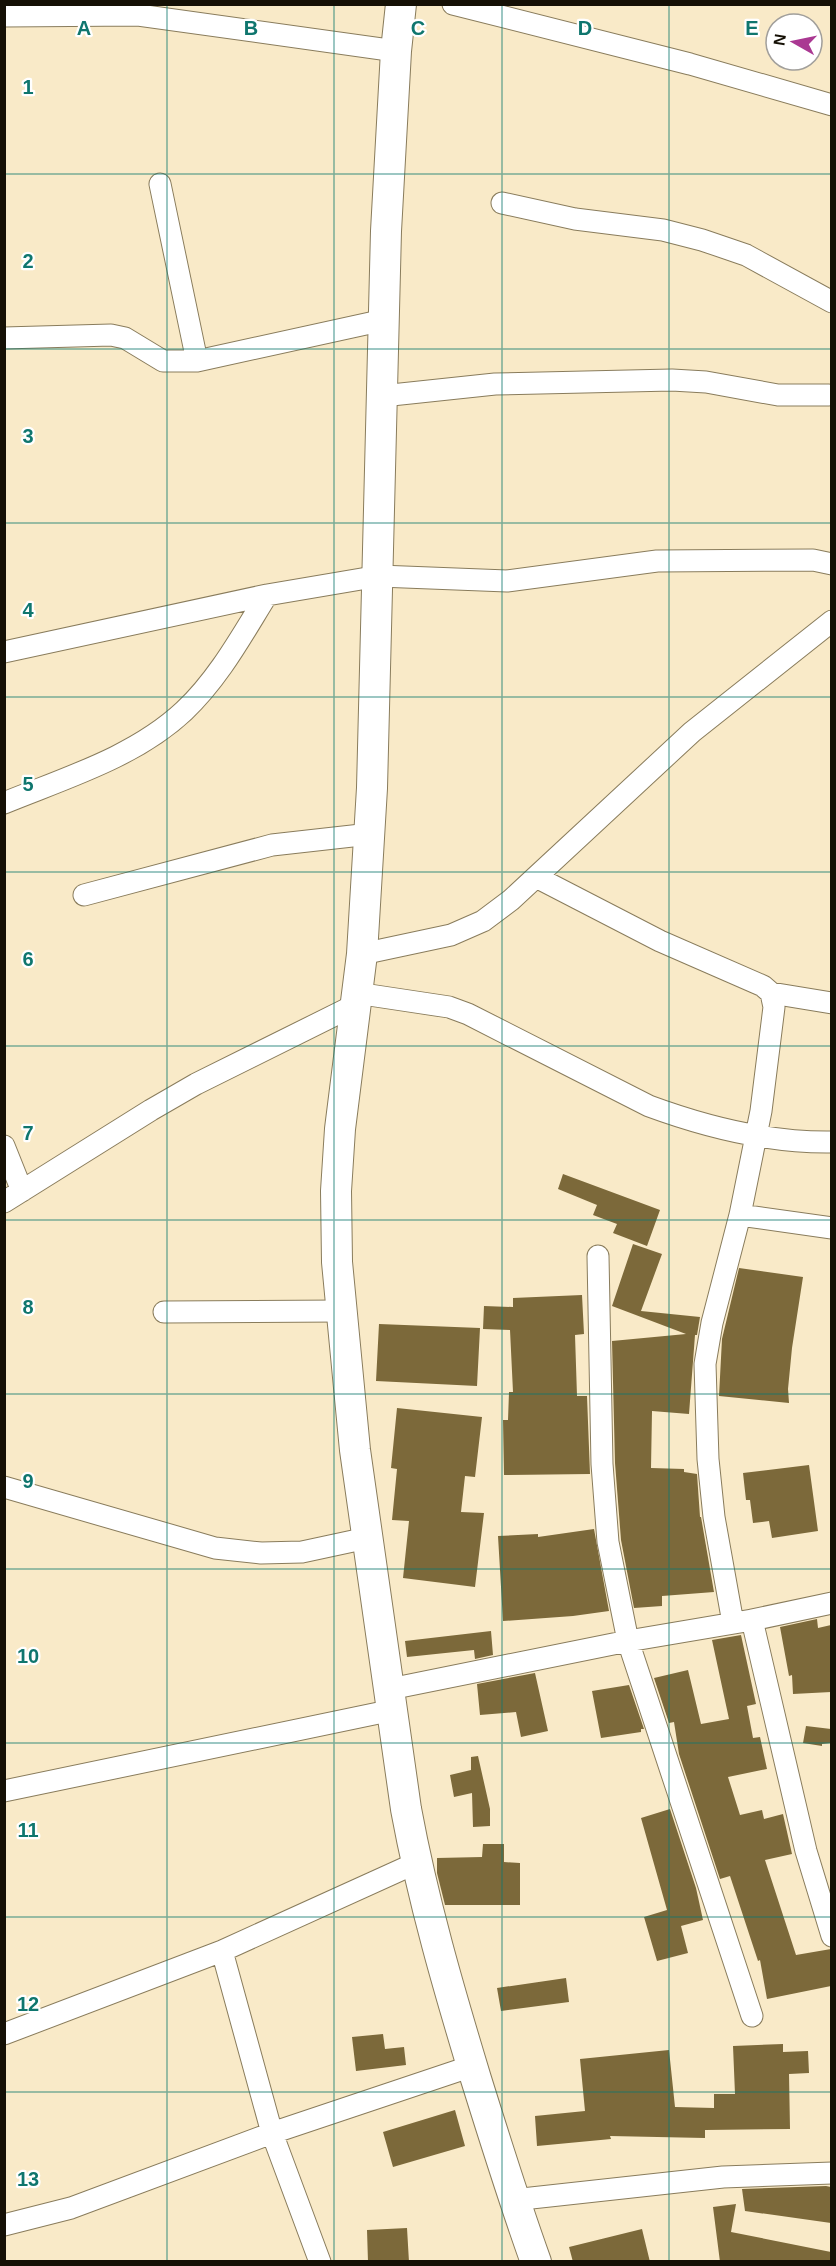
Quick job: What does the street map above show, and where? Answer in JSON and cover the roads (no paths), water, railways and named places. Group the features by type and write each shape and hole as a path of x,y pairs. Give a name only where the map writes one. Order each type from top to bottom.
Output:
{"street":[{"path":"401,4 396,51 386,231 379,576 369,834 362,954 340,1129 336,1191 337,1262 355,1450 406,1809 416,1863 450,1994 513,2200 536,2262"},
{"path":"453,4 690,64 831,105"},
{"path":"4,16 138,15 396,51"},
{"path":"160,184 198,361"},
{"path":"502,203 575,219 663,230 714,243 746,255 831,302"},
{"path":"4,338 111,335 125,338 163,361 198,361 384,320"},
{"path":"382,396 495,384 672,380 706,382 787,395 829,395"},
{"path":"5,652 267,595 379,576 507,581 657,561 813,560 831,564"},
{"path":"4,803 107,760 152,735 184,711 224,666 267,595"},
{"path":"362,954 451,935 483,921 511,900 692,732 831,621"},
{"path":"84,895 272,845 369,834"},
{"path":"536,877 660,941 763,986 771,993 831,1003"},
{"path":"771,993 774,1007 756,1135 740,1215 712,1323 705,1364 708,1460 714,1516 831,1936"},
{"path":"4,1146 13,1196 196,1084 355,999 449,1007 468,1014 649,1106 676,1116 756,1135 831,1142"},
{"path":"740,1215 831,1228"},
{"path":"598,1256 602,1464 607,1531 628,1641 752,2016"},
{"path":"164,1312 342,1311"},
{"path":"4,1487 215,1548 261,1553 302,1552 367,1538"},
{"path":"4,1791 392,1700 628,1641 743,1622 831,1603"},
{"path":"4,2034 222,1951 416,1863"},
{"path":"222,1951 272,2133 320,2262"},
{"path":"4,2225 71,2208 272,2133 472,2066"},
{"path":"513,2200 723,2177 831,2173"}]}
